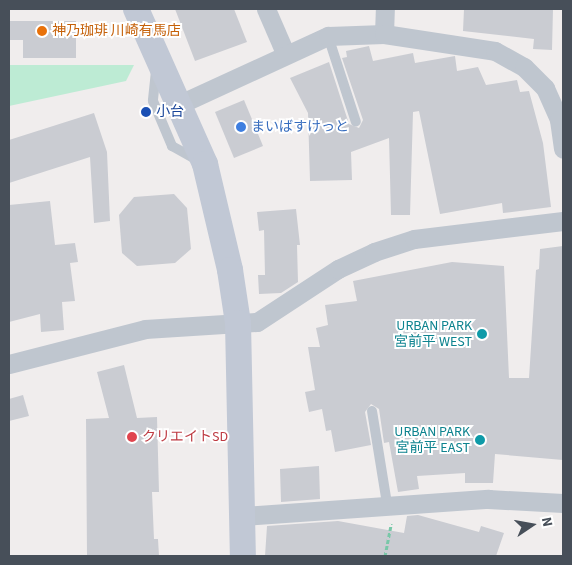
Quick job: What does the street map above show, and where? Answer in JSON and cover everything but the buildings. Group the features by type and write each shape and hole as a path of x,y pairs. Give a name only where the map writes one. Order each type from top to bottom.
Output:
{"street":[{"path":"136,9 180,104 205,164 220,221 238,323 243,556"},
{"path":"266,9 285,53"},
{"path":"384,34 385,9"},
{"path":"180,104 285,53 328,36 384,34 495,52 524,67 545,88 559,120 563,149"},
{"path":"9,364 145,329 257,322 338,269 414,239 563,221"},
{"path":"243,516 391,504 488,500 563,503"}],"lane":[{"path":"328,36 356,122"},
{"path":"158,56 153,101 172,146 205,164"},
{"path":"372,412 391,504"}],"path":[{"path":"385,556 391,504"}],"green space":[{"path":"9,65 134,65 126,81 9,106"}],"place":[{"name":"神乃珈琲 川崎有馬店","path":"42,31"},
{"name":"小台","path":"146,112"},
{"name":"まいばすけっと","path":"241,127"},
{"name":"URBAN PARK 宮前平 WEST","path":"482,334"},
{"name":"クリエイトSD","path":"132,437"},
{"name":"URBAN PARK 宮前平 EAST","path":"480,440"}]}
